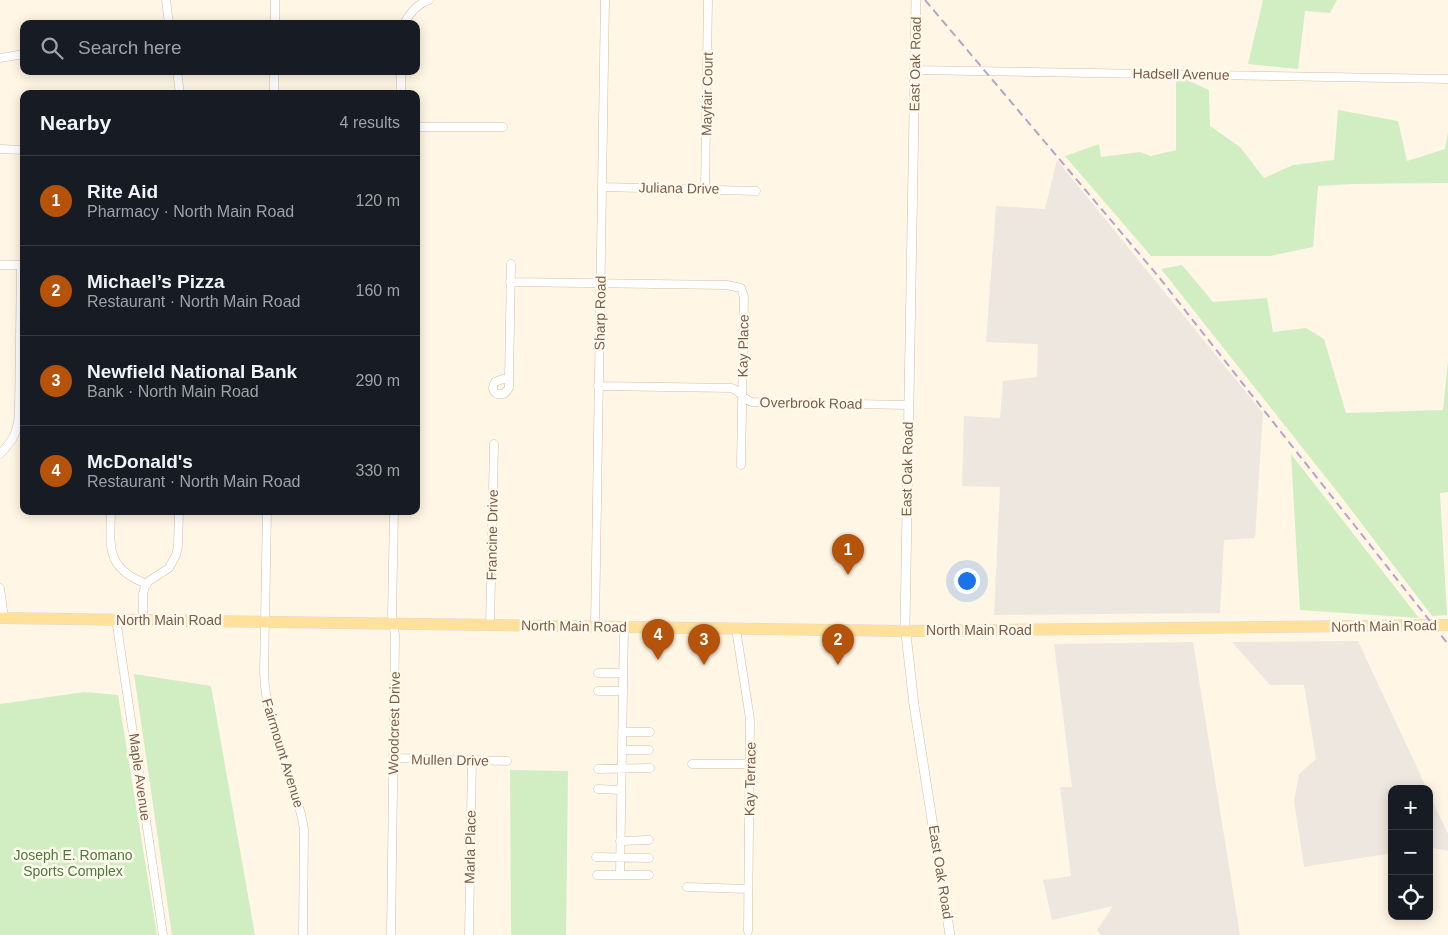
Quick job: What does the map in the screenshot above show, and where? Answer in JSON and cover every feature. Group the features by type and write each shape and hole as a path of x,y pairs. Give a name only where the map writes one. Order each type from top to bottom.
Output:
{"main road":[{"name":"North Main Road","path":"2,618 906,631 1448,625"}],"street":[{"path":"166,0 168,20"},
{"path":"275,0 275,20"},
{"path":"407,20 413,10 429,0"},
{"name":"Sharp Road","path":"595,626 605,0"},
{"name":"Mayfair Court","path":"705,188 708,0"},
{"name":"East Oak Road","path":"916,0 908,405 906,631 914,705 950,935"},
{"path":"0,58 20,55"},
{"name":"Hadsell Avenue","path":"914,70 1448,79"},
{"path":"177,75 179,90"},
{"path":"274,75 274,90"},
{"path":"401,75 401,90"},
{"path":"420,127 503,128"},
{"path":"0,149 20,150"},
{"name":"Juliana Drive","path":"602,187 705,188 756,191"},
{"path":"509,380 511,264"},
{"path":"0,265 20,265"},
{"path":"510,282 600,283"},
{"name":"Kay Place","path":"600,283 736,286 743,291 740,465"},
{"path":"0,454 14,438 17,430 20,331"},
{"name":"Overbrook Road","path":"598,386 731,388 736,389 747,400 752,402 908,405"},
{"name":"Francine Drive","path":"490,625 494,444"},
{"path":"112,515 111,544 114,560 117,565 133,578 147,584"},
{"path":"143,619 143,594 147,584 169,568 173,562 178,546 179,515"},
{"name":"Fairmount Avenue","path":"267,515 264,682 267,703 304,829 303,935"},
{"name":"Woodcrest Drive","path":"391,935 395,635 394,515"},
{"path":"0,588 2,618"},
{"name":"Maple Avenue","path":"116,619 163,935"},
{"path":"620,876 624,626"},
{"name":"Kay Terrace","path":"736,629 750,719 748,931"},
{"path":"598,673 622,673"},
{"path":"598,691 622,691"},
{"path":"622,732 650,732"},
{"path":"622,750 649,750"},
{"name":"Mullen Drive","path":"394,758 507,761"},
{"name":"Marla Place","path":"469,935 472,760"},
{"path":"692,764 750,764"},
{"path":"598,769 650,768"},
{"path":"598,789 621,790"},
{"path":"620,841 649,840"},
{"path":"596,858 649,858"},
{"path":"597,875 649,876"},
{"path":"687,887 748,889"}],"shaded area":[{"path":"1057,160 1263,413 1255,538 1224,540 1220,613 994,615 1000,487 962,486 964,416 1000,418 1003,381 1037,377 1038,344 986,342 996,206 1045,209"},
{"path":"1358,641 1425,785 1388,785 1388,854 1304,867 1294,801 1299,774 1316,759 1304,685 1270,685 1232,642"},
{"path":"1193,642 1240,935 1101,935 1097,930 1113,906 1052,920 1043,880 1071,876 1060,787 1072,787 1054,644"},
{"path":"1433,802 1448,834 1448,851 1433,848"}],"green space":[{"path":"1263,0 1337,0 1330,13 1305,11 1298,69 1248,64"},
{"path":"1176,75 1209,90 1210,126 1240,147 1264,178 1293,165 1334,160 1338,110 1398,121 1407,161 1445,149 1448,132 1448,183 1318,186 1313,247 1270,256 1151,256 1065,156 1099,144 1101,157 1140,152 1151,156 1176,150"},
{"path":"1182,265 1213,302 1267,298 1273,332 1306,328 1324,339 1346,413 1443,410 1448,361 1448,492 1440,493 1447,615 1432,616 1343,499 1161,269"},
{"path":"1291,454 1419,618 1300,610"},
{"path":"134,674 211,686 255,935 172,935"},
{"name":"Joseph E. Romano Sports Complex","path":"84,692 118,695 157,935 0,935 0,704"},
{"path":"510,770 568,771 566,935 511,935"}],"railway":[{"path":"925,0 1158,276 1448,644"}],"place":[{"name":"Rite Aid","path":"848,575"},
{"name":"McDonald's","path":"658,660"},
{"name":"Newfield National Bank","path":"704,665"},
{"name":"Michael’s Pizza","path":"838,665"}]}
